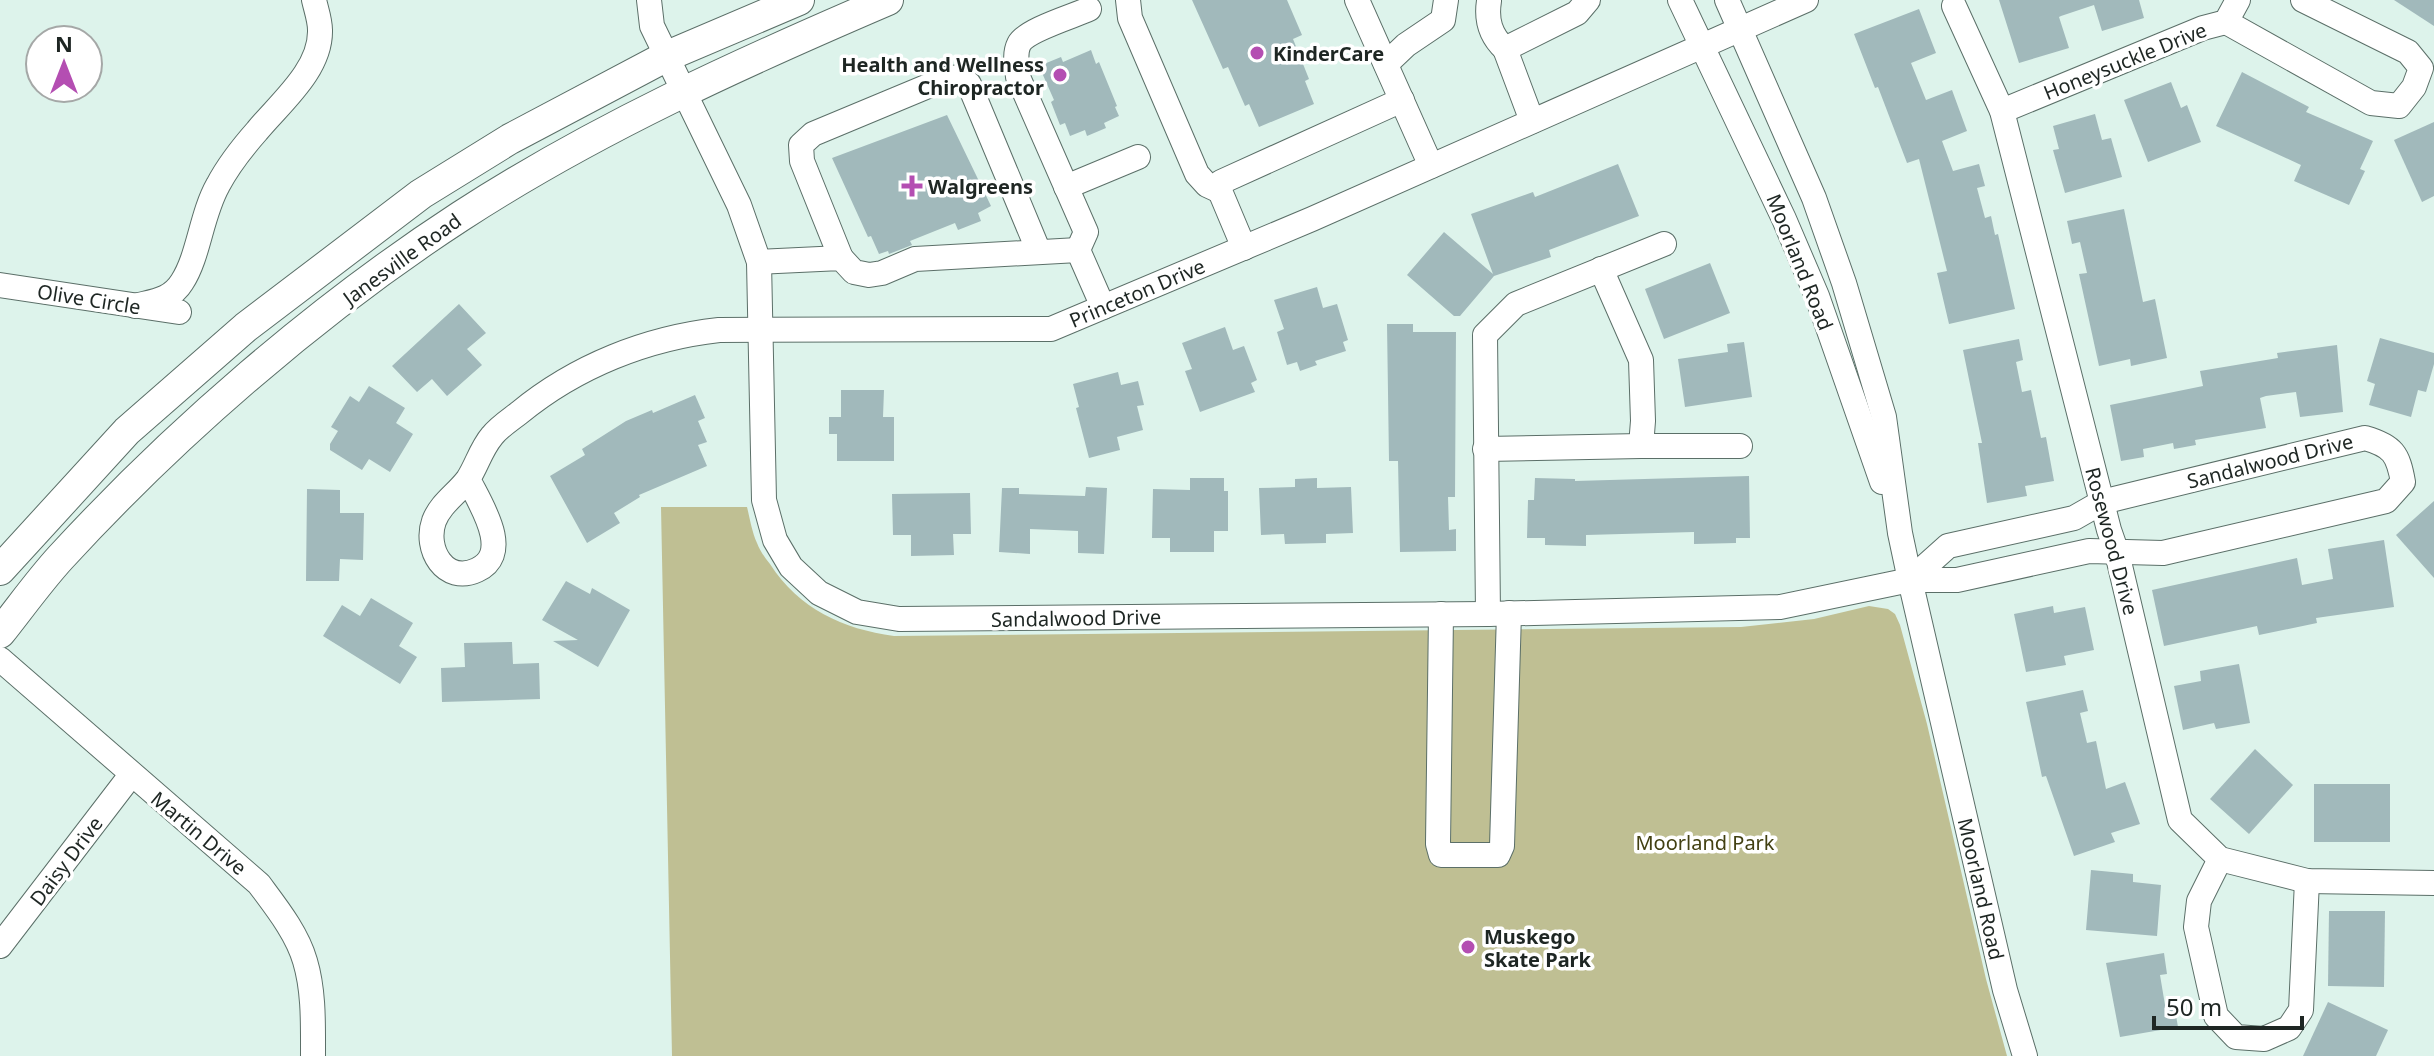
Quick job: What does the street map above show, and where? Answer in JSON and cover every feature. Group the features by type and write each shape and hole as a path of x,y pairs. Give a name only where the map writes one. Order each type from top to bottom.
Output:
{"main road":[{"name":"Janesville Road","path":"0,570 127,431 258,317 421,194 510,139 665,57 799,0"},
{"name":"Janesville Road","path":"0,633 59,559 126,490 213,409 311,325 461,216 582,145 683,92 765,52 888,0"}],"street":[{"path":"135,306 169,297 182,283 216,187 256,131 295,90 312,62 320,31 314,0"},
{"name":"Sandalwood Drive","path":"649,0 652,26 665,57 739,205 759,262 764,500 775,540 791,567 819,593 857,612 899,619 1498,614 1780,607 1910,580 1957,580 2089,551 2163,553 2386,501 2403,482 2399,460 2385,444 2365,438 2102,502 2074,518 1948,546 1910,580"},
{"path":"1128,0 1130,18 1197,174 1207,185 1220,191"},
{"path":"1357,0 1431,166"},
{"path":"1386,64 1443,20 1446,0"},
{"path":"1489,0 1487,12 1490,29 1505,49 1532,121"},
{"path":"1505,49 1577,13 1588,0"},
{"name":"Moorland Road","path":"1680,0 1817,296 1900,533"},
{"name":"Moorland Road","path":"1727,0 1814,198 1844,283 1884,417 1900,533 1910,580 2005,990 2025,1056"},
{"name":"Princeton Drive","path":"468,479 479,454 495,433 557,386 629,351 692,333 1051,329 1244,248 1806,0"},
{"name":"Honeysuckle Drive","path":"2002,111 2203,28 2226,22 2238,0"},
{"path":"2226,22 2371,103 2399,106 2414,87 2421,68 2408,52 2303,0"},
{"name":"Rosewood Drive","path":"1954,6 2002,111 2117,553 2180,820 2220,859"},
{"path":"1089,9 1031,34 1019,43 1015,60 1018,77 1086,232 1078,250 1103,307"},
{"path":"1039,252 969,84 958,77 945,79 813,134 801,145 802,161 841,258 854,272 869,275 882,273 915,259 1078,250"},
{"path":"1244,248 1220,191 1221,182 1402,100"},
{"path":"1066,187 1138,157"},
{"path":"1441,614 1438,844 1441,855 1498,855 1502,846 1498,614 1485,449 1485,335 1516,304 1664,244"},
{"path":"759,262 841,258"},
{"path":"1601,269 1641,360 1641,446"},
{"name":"Olive Circle","path":"0,285 179,312"},
{"path":"1485,449 1740,446"},
{"name":"Martin Drive","path":"0,659 259,884 286,923 305,959 312,1003 313,1056"},
{"name":"Daisy Drive","path":"0,946 131,775"},
{"path":"2307,881 2301,1010 2289,1028 2264,1039 2236,1037 2216,1016 2196,927 2199,901 2220,859 2307,881 2434,883"}],"green space":[{"name":"Moorland Park","path":"661,507 747,507 761,552 794,593 840,622 894,636 1741,627 1814,619 1869,606 1888,609 1895,614 1900,625 1927,724 2007,1056 672,1056"}],"building":[{"name":"KinderCare","path":"1192,0 1287,0 1302,35 1293,39 1309,79 1305,81 1314,104 1259,127 1249,104 1245,106 1228,67 1223,69"},
{"path":"1999,0 2139,0 2144,18 2102,31 2094,5 2061,16 2069,48 2019,63"},
{"path":"2394,0 2434,0 2434,26"},
{"path":"1919,9 1936,53 1911,63 1926,100 1952,90 1967,131 1942,141 1953,171 1979,164 1985,186 1977,188 1985,218 1991,216 1995,235 1998,234 2015,309 1949,324 1937,273 1947,271 1919,159 1907,163 1854,34"},
{"path":"1091,50 1096,64 1099,62 1119,116 1104,123 1106,128 1087,136 1085,130 1070,136 1065,123 1060,125 1051,102 1054,100 1039,66 1061,57 1063,62"},
{"path":"2242,72 2309,107 2306,112 2373,141 2360,169 2365,171 2349,205 2294,181 2301,165 2216,126"},
{"path":"2171,82 2181,108 2187,105 2201,142 2148,162 2124,100"},
{"path":"2095,114 2102,140 2111,138 2122,177 2065,193 2053,150 2059,149 2053,126"},
{"name":"Walgreens","path":"947,115 991,206 978,213 981,221 958,230 955,223 910,241 912,245 889,254 888,251 879,254 871,236 868,237 832,158"},
{"path":"2434,122 2434,196 2422,202 2394,140"},
{"path":"1618,164 1639,216 1549,250 1551,257 1494,276 1460,316 1454,316 1407,275 1444,232 1493,274 1471,214 1533,192 1535,197"},
{"path":"2124,209 2143,302 2155,299 2167,358 2131,366 2130,359 2099,366 2079,274 2087,273 2080,242 2072,244 2067,221"},
{"path":"1710,263 1730,313 1664,339 1645,289"},
{"path":"1317,287 1323,308 1337,304 1348,340 1343,342 1346,351 1315,361 1317,365 1300,371 1297,362 1287,365 1277,332 1284,329 1274,300"},
{"path":"459,304 486,333 467,349 482,365 447,396 432,379 417,392 392,366"},
{"path":"1387,324 1413,324 1413,332 1456,332 1455,497 1448,497 1449,530 1456,529 1456,551 1400,552 1398,461 1389,461"},
{"path":"1225,327 1233,350 1244,346 1257,380 1251,383 1255,392 1200,412 1185,371 1192,369 1182,343"},
{"path":"2380,338 2434,353 2426,392 2418,390 2411,417 2369,405 2375,384 2367,381"},
{"path":"2019,339 2023,360 2016,362 2022,392 2031,390 2041,438 2046,437 2054,481 2025,486 2027,496 1987,503 1978,443 1982,443 1963,350"},
{"path":"1744,342 1752,397 1685,407 1678,359 1728,352 1727,344"},
{"path":"2337,345 2343,412 2300,417 2296,392 2266,396 2260,398 2266,428 2195,440 2196,445 2174,449 2173,443 2143,449 2144,457 2121,461 2110,405 2203,386 2200,371 2278,358 2277,353"},
{"path":"1118,372 1121,385 1138,381 1144,405 1137,406 1143,430 1117,437 1120,450 1089,458 1073,384"},
{"path":"369,386 405,408 396,423 413,434 390,472 369,459 362,470 330,450 338,431 331,427 350,396 359,402"},
{"path":"841,390 884,390 883,417 894,417 894,461 837,461 837,434 829,434 829,417 841,417"},
{"path":"695,395 705,418 698,421 707,442 698,445 707,466 639,495 614,513 620,523 587,543 550,476 585,455 582,449 626,421"},
{"path":"1749,476 1750,538 1736,538 1736,543 1694,544 1694,532 1586,535 1586,546 1545,545 1545,538 1527,538 1528,500 1534,500 1535,478 1575,481"},
{"path":"1190,478 1224,478 1224,491 1228,491 1228,531 1214,531 1214,552 1170,552 1170,538 1152,538 1153,489 1190,490"},
{"path":"1317,478 1317,488 1351,487 1353,533 1326,534 1326,543 1285,544 1284,534 1261,535 1259,488 1295,487 1295,479"},
{"path":"1086,487 1107,488 1104,554 1078,553 1078,531 1030,529 1030,554 999,552 1002,488 1019,488 1019,494 1085,496"},
{"path":"307,489 340,490 340,513 364,513 363,560 340,559 339,581 306,581"},
{"path":"970,493 971,534 953,534 954,555 911,556 911,535 893,535 892,494"},
{"path":"2434,501 2434,578 2396,535"},
{"path":"2384,540 2394,607 2316,618 2317,623 2259,635 2257,626 2164,646 2152,590 2297,558 2302,585 2333,579 2328,549"},
{"path":"566,581 590,594 592,588 630,610 598,667 553,641 578,640 542,620"},
{"path":"371,598 413,623 399,646 417,657 400,684 323,636 342,605 360,616"},
{"path":"2053,606 2054,613 2085,607 2094,650 2064,656 2066,665 2026,672 2014,614"},
{"path":"512,642 513,664 539,663 540,699 442,702 441,668 465,667 464,643"},
{"path":"2239,664 2250,723 2216,729 2214,723 2183,730 2174,686 2201,681 2200,671"},
{"path":"2083,690 2088,711 2080,713 2087,743 2096,741 2106,789 2125,782 2140,824 2111,833 2115,842 2074,856 2046,776 2042,777 2026,702"},
{"path":"2255,749 2293,785 2249,834 2210,799"},
{"path":"2314,784 2390,784 2390,842 2314,842"},
{"path":"2091,870 2133,874 2133,882 2161,885 2157,936 2086,930"},
{"path":"2329,911 2385,911 2384,987 2328,986"},
{"path":"2164,953 2167,974 2160,975 2165,1005 2174,1004 2178,1027 2120,1037 2106,963"},
{"path":"2328,1002 2388,1030 2376,1056 2303,1056"}],"place":[{"name":"KinderCare","path":"1257,53"},
{"name":"Health and Wellness Chiropractor","path":"1060,75"},
{"name":"Walgreens","path":"912,186"},
{"name":"Muskego Skate Park","path":"1468,947"}]}
